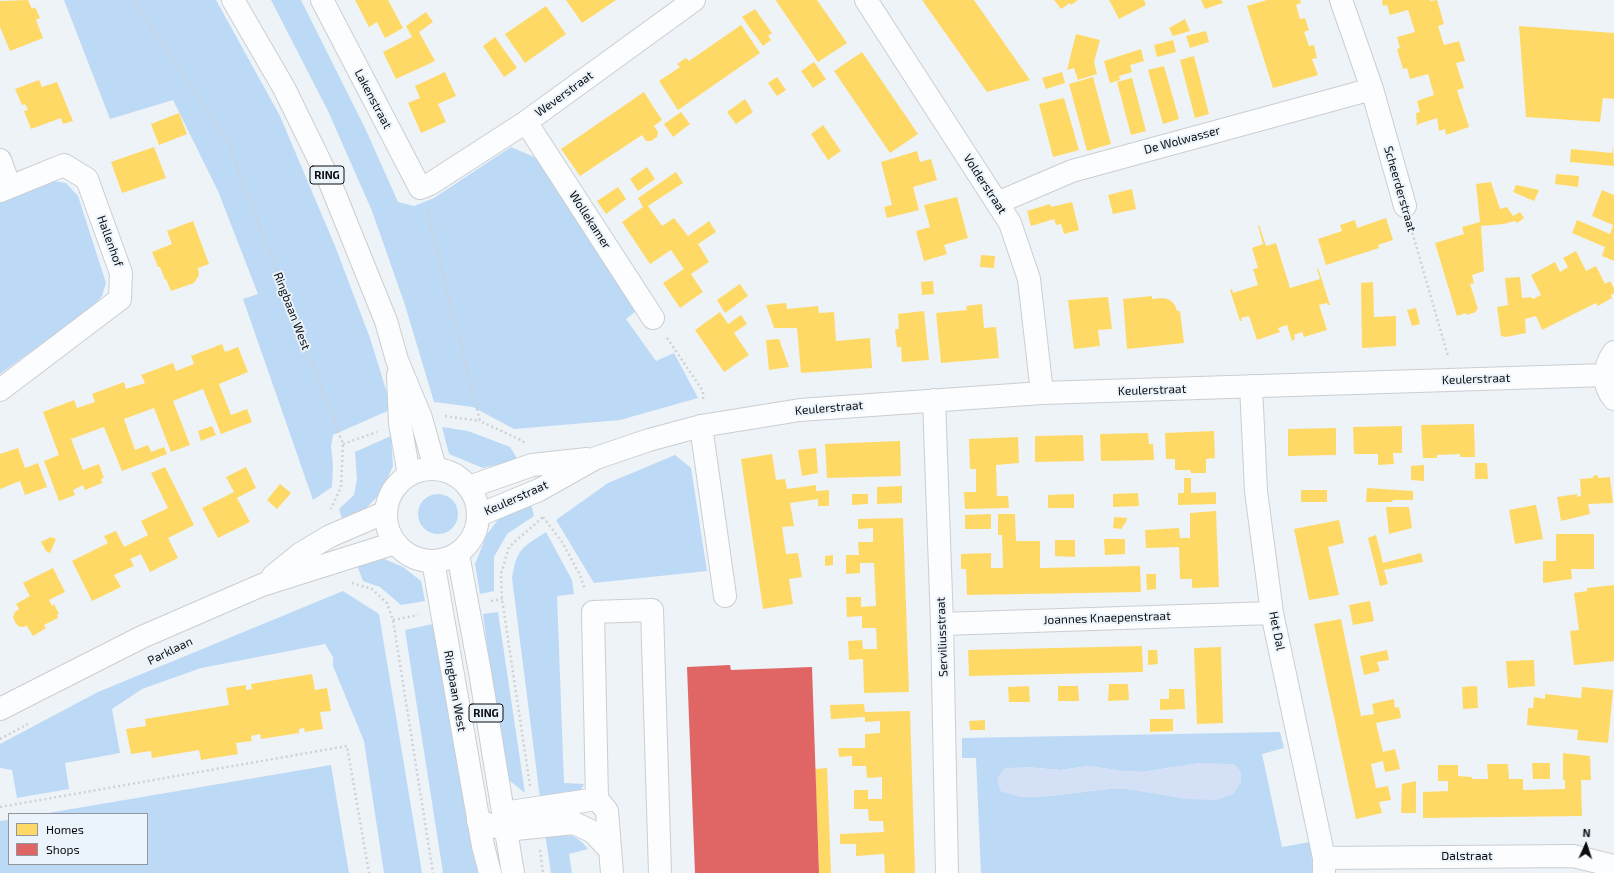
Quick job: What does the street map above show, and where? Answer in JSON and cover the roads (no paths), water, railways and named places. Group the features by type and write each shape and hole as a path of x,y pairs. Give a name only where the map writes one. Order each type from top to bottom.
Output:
{"street":[{"name":"RING","path":"233,0 284,88 329,180 386,321 397,360 421,418 435,468"},
{"name":"Lakenstraat","path":"322,0 420,188 430,184"},
{"name":"Weverstraat","path":"430,184 526,122 694,0"},
{"name":"Volderstraat","path":"866,0 1010,223 1028,279 1042,393"},
{"name":"Scheerderstraat","path":"1341,0 1372,89 1405,206"},
{"name":"De Wolwasser","path":"997,203 1072,170 1372,89"},
{"name":"Wollekamer","path":"526,122 653,318"},
{"path":"0,160 5,189"},
{"name":"Hallenhof","path":"0,390 120,298 121,273 87,179 64,165 5,189"},
{"path":"1614,352 1609,359 1605,375 1608,390 1614,399"},
{"name":"RING","path":"397,360 400,423 409,475"},
{"name":"Keulerstraat","path":"479,515 539,490 596,458 649,440 701,426 800,410 1042,393 1605,375"},
{"name":"Het Dal","path":"1251,386 1256,491 1272,613 1324,865"},
{"name":"Serviliusstraat","path":"934,400 942,624 947,873"},
{"path":"701,426 725,596"},
{"name":"Keulerstraat","path":"470,487 532,465 596,458"},
{"path":"435,468 454,474 470,487 476,500 479,515 476,532 471,541 458,554 446,559 433,561 412,557 395,543 387,523 386,512 388,500 400,482 409,475 421,469 435,468"},
{"name":"Parklaan","path":"262,585 300,554 330,536 386,512"},
{"name":"Parklaan","path":"0,709 142,637 262,585 395,543"},
{"name":"RING","path":"458,554 513,873"},
{"name":"Ringbaan West","path":"433,561 478,821 490,873"},
{"path":"612,873 607,811 597,799 593,612 652,610 660,873"},
{"name":"Joannes Knaepenstraat","path":"942,624 1272,613"},
{"path":"478,821 505,821 535,817 597,799"},
{"path":"535,817 574,823 593,832 610,849"},
{"name":"Dalstraat","path":"1324,865 1573,856 1610,863"}]}
